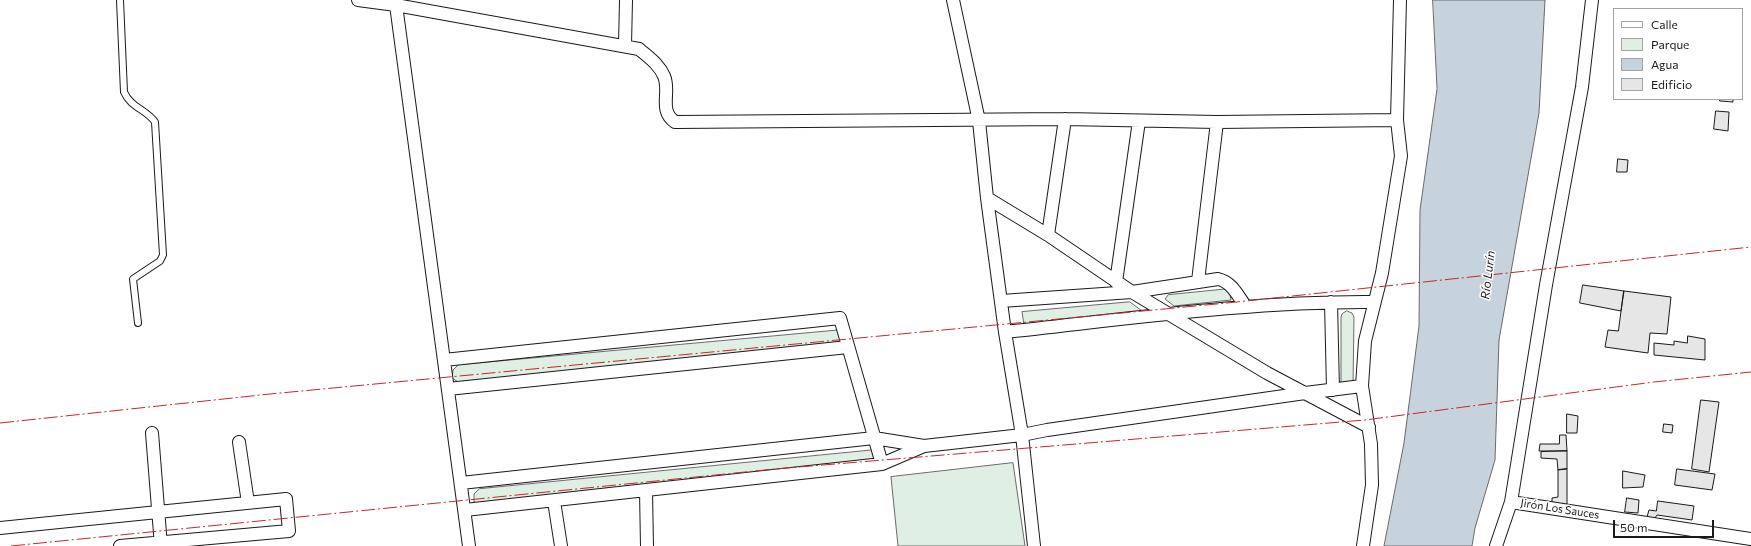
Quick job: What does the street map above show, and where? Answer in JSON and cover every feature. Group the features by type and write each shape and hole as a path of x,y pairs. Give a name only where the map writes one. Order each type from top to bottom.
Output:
{"street":[{"path":"358,0 396,5 625,45 639,49 659,66 665,77 666,111 669,117 675,122 978,121 1065,119 1218,122 1397,120"},
{"path":"625,45 626,0"},
{"path":"953,0 978,121 1005,332 1022,435 1034,546"},
{"path":"1363,546 1372,485 1371,444 1362,386 1365,341 1382,273 1401,156 1397,120 1400,0"},
{"path":"1496,546 1511,502 1546,285 1582,87 1592,0"},
{"path":"396,5 469,546"},
{"path":"1048,235 1065,119"},
{"path":"1116,282 1138,121"},
{"path":"1198,281 1218,122"},
{"path":"987,198 1048,235 1116,282 1267,373 1369,427"},
{"path":"1001,301 1132,292 1218,279 1225,280 1246,307"},
{"path":"1005,332 1246,307 1331,302 1374,302"},
{"path":"1331,302 1333,390"},
{"path":"444,360 840,318 882,464"},
{"path":"448,389 848,347"},
{"path":"461,483 874,438 924,446 1022,435 1046,430 1305,392 1362,386"},
{"path":"152,433 161,544"},
{"path":"240,442 248,503"},
{"path":"464,510 882,464 924,446"},
{"path":"646,491 647,546"},
{"path":"0,528 286,499 289,531 253,541 120,546"},
{"path":"554,501 562,546"},
{"name":"Jirón Los Sauces","path":"1511,502 1751,539"}],"lane":[{"path":"120,0 124,92 128,100 150,115 155,122 163,255 160,261 134,279 138,323"}],"green space":[{"path":"1229,289 1231,300 1174,306 1165,299 1168,295"},
{"path":"1130,302 1146,314 1024,325 1022,312"},
{"path":"1347,311 1352,313 1354,317 1353,385 1341,385 1341,317 1342,314"},
{"path":"841,330 848,336 839,344 458,382 452,378 453,370 458,365"},
{"path":"875,450 879,462 480,506 474,502 474,494 479,489"},
{"path":"1013,463 1025,546 898,546 891,477"}],"water":[{"name":"Río Lurín","path":"1433,0 1545,0 1539,113 1499,340 1495,460 1475,528 1472,546 1384,546 1404,443 1419,326 1420,210 1437,89"}],"building":[{"path":"1733,100 1733,102 1720,101"},
{"path":"1716,111 1729,112 1728,131 1714,129"},
{"path":"1618,159 1628,160 1627,172 1617,172"},
{"path":"1583,285 1624,291 1621,311 1580,303"},
{"path":"1624,291 1671,297 1667,334 1650,333 1648,353 1605,347 1608,330 1618,331"},
{"path":"1688,336 1705,339 1705,360 1654,355 1654,343 1674,345 1674,341 1687,343"},
{"path":"1701,400 1719,402 1709,472 1692,469"},
{"path":"1567,414 1578,416 1577,433 1567,433"},
{"path":"1664,424 1673,425 1672,433 1663,432"},
{"path":"1560,435 1566,435 1567,451 1539,451 1540,444 1559,444"},
{"path":"1567,451 1567,469 1558,470 1557,459 1541,458 1541,452"},
{"path":"1567,469 1567,505 1552,504 1552,498 1558,497 1558,470"},
{"path":"1677,469 1715,474 1712,490 1675,485"},
{"path":"1623,471 1645,475 1643,487 1623,488"},
{"path":"1627,498 1639,500 1638,513 1625,512"},
{"path":"1658,501 1694,506 1692,520 1657,515 1655,518 1647,517 1649,510 1656,511"}],"power":[{"path":"0,423 270,394 1227,303 1751,247"},
{"path":"11,546 775,469 1365,420 1654,382 1751,372"}]}
